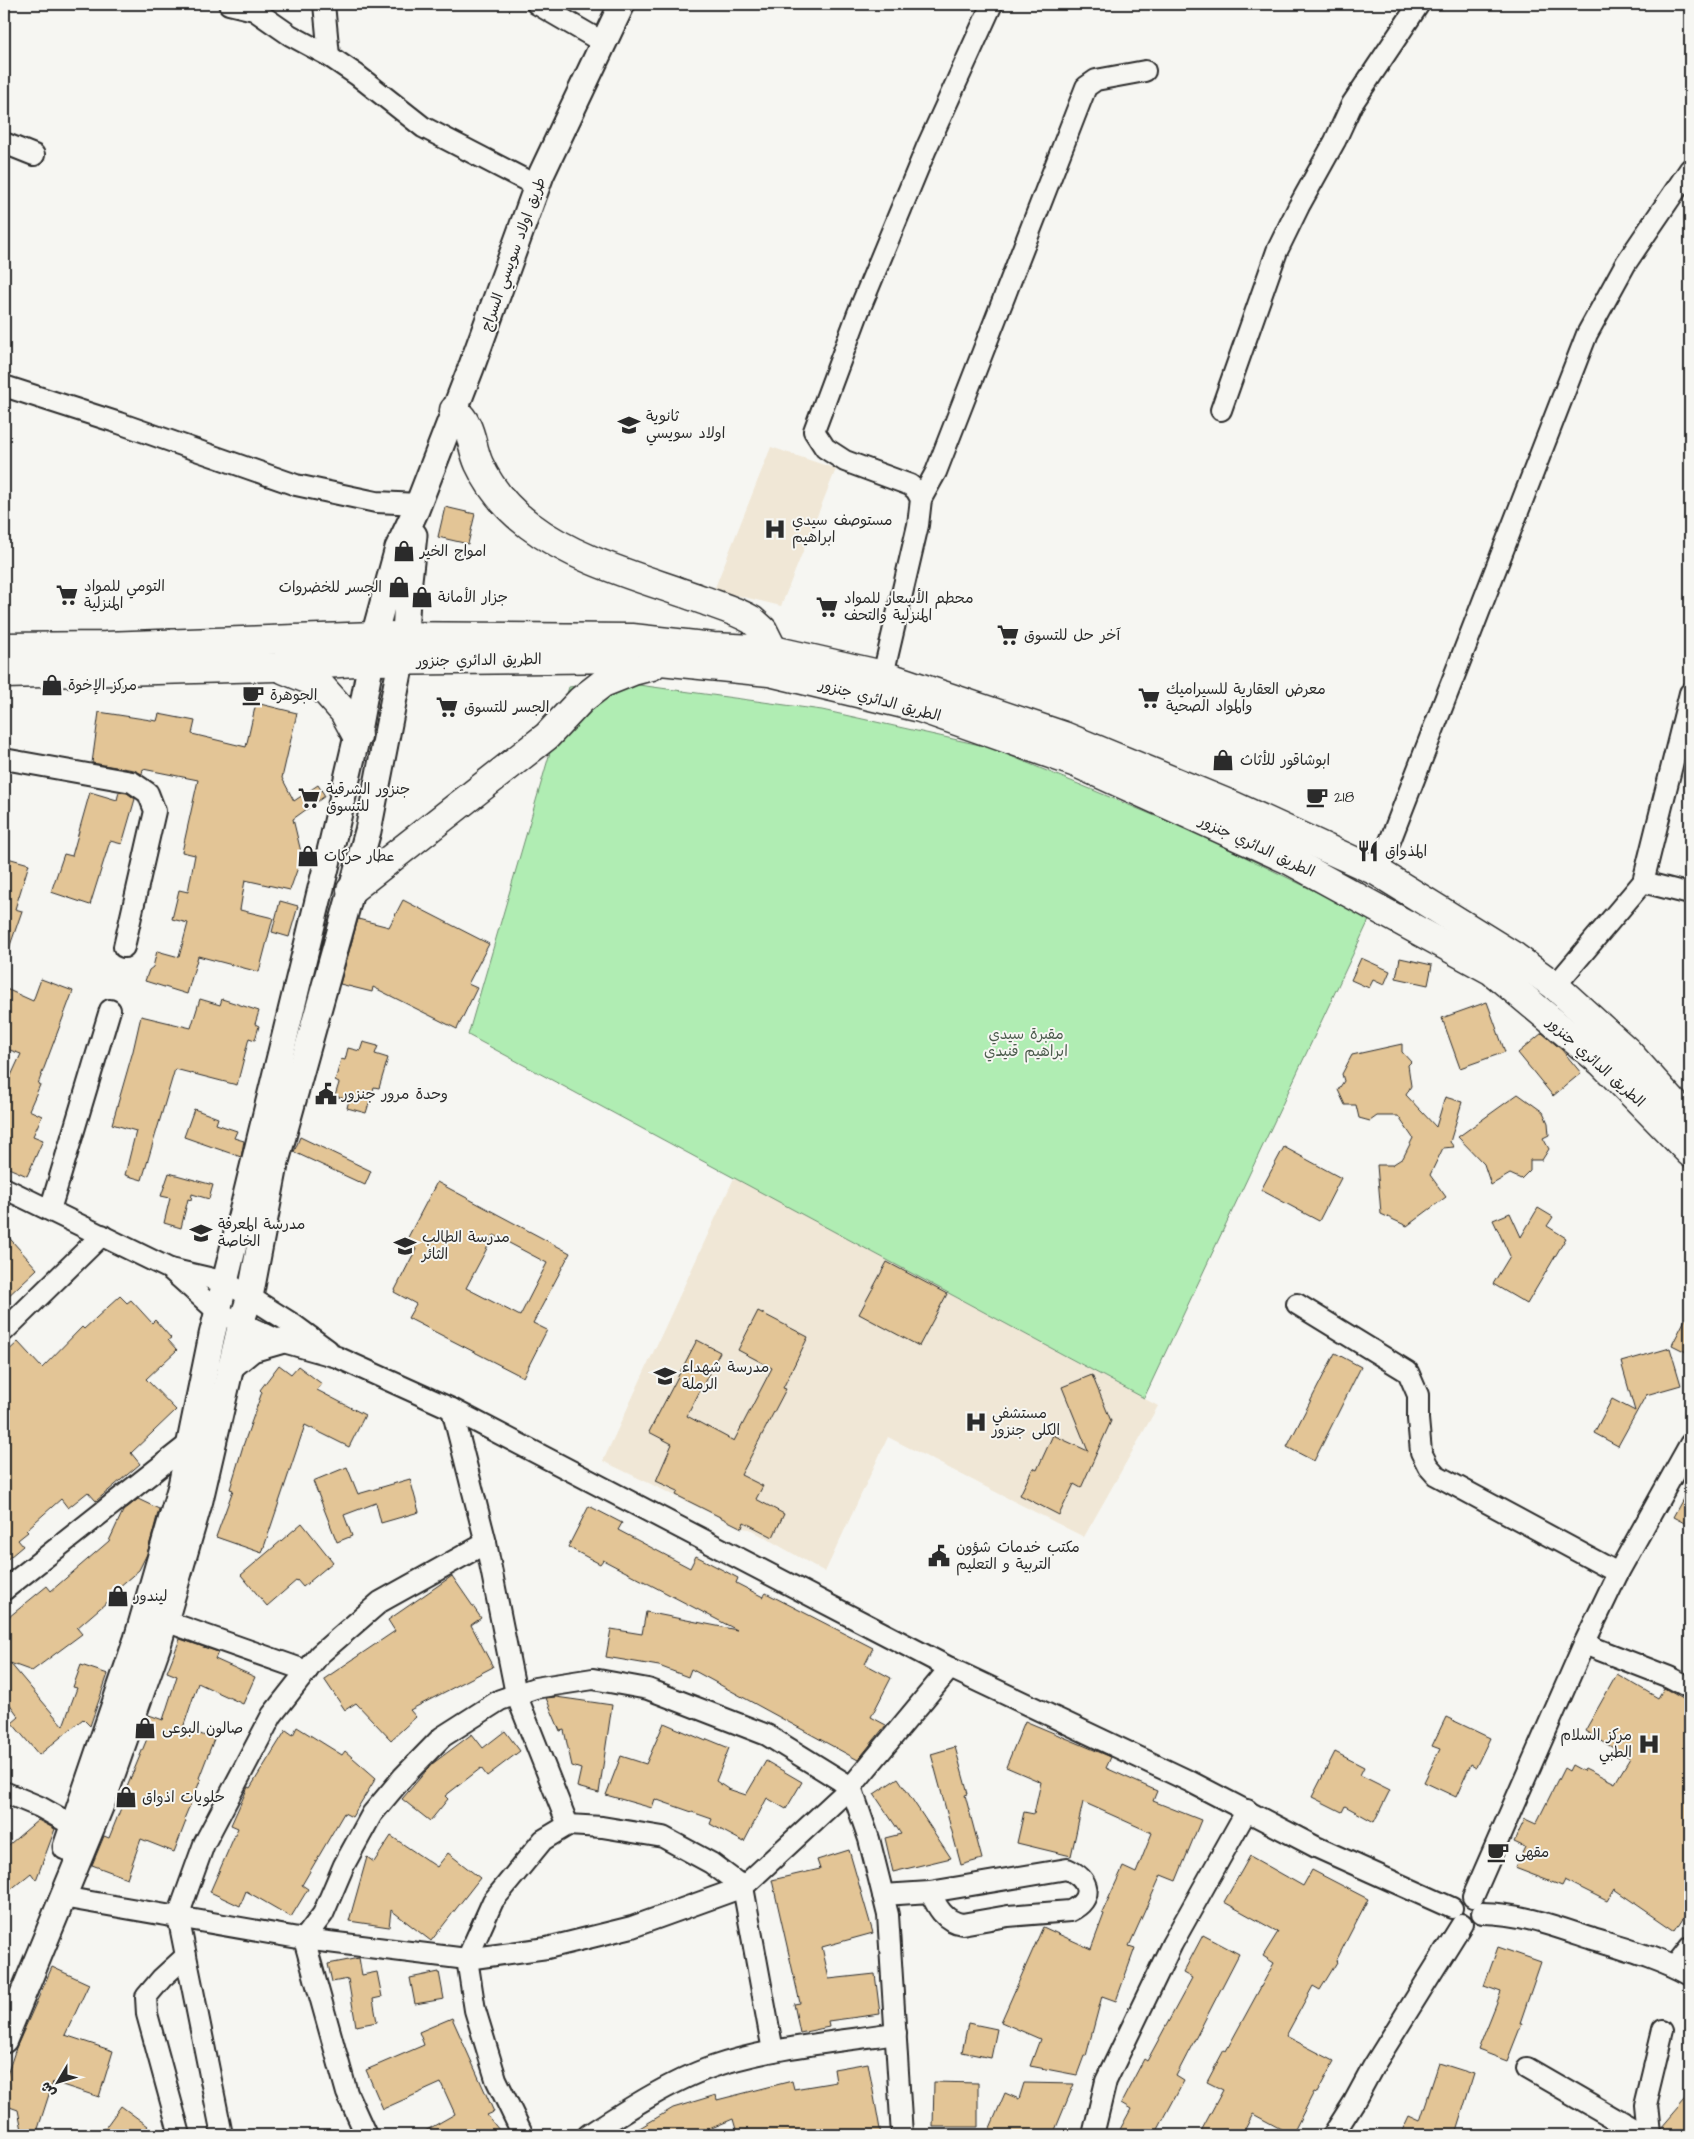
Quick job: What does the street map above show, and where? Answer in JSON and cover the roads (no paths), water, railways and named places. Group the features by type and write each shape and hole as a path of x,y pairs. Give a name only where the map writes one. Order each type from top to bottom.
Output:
{"main road":[{"path":"454,410 466,422 478,462 489,484 509,508 529,526 559,544 589,558 746,616 763,630 771,661"},
{"name":"الطريق الدائري جنزور","path":"403,649 632,638 713,648 771,661 920,708 1067,760 1290,860 1492,971 1600,1062 1690,1153"},
{"name":"الطريق الدائري جنزور","path":"8,647 403,649 631,658 670,662 771,661 883,675 1064,736 1234,806 1378,872 1515,957 1555,986 1628,1052 1690,1121"},
{"name":"الطريق الدائري جنزور","path":"5,679 276,667 372,649"},
{"path":"349,897 547,736 581,700 603,683 633,671 670,662"},
{"path":"276,667 320,684 344,712 356,736"}],"street":[{"path":"229,4 259,7 290,35 329,56 357,75 423,127 537,186"},
{"path":"324,4 329,56"},
{"path":"537,4 604,42"},
{"name":"طريق اولاد سويسي السراج","path":"418,507 537,186 622,4"},
{"path":"921,499 916,490 910,485 845,461 825,448 814,431 858,313 926,149 992,4"},
{"path":"1221,410 1277,251 1299,206 1335,141 1352,104 1419,4"},
{"path":"883,675 918,525 921,499 936,472 1086,87 1096,80 1145,70"},
{"path":"4,143 34,154"},
{"path":"1378,872 1587,334 1626,263 1690,169"},
{"path":"4,386 119,423 296,485 376,502 418,507"},
{"path":"4,1997 74,1826 137,1639 181,1486 250,1173 320,895 356,736 372,649 398,548 418,507"},
{"path":"4,2040 103,1800 165,1621 200,1500 230,1367 241,1323 250,1297 275,1165 368,831 403,649 418,507"},
{"path":"5,679 8,647"},
{"path":"1555,986 1643,882 1690,693"},
{"path":"4,759 132,782 148,793 155,811 124,946"},
{"path":"1643,882 1690,894"},
{"path":"320,895 349,897"},
{"path":"50,1210 110,1010"},
{"path":"4,1188 170,1269 226,1282 294,1325 337,1357"},
{"path":"4,1331 102,1235"},
{"path":"170,1269 218,1312 280,1341 337,1357 452,1409 950,1668 1191,1782 1316,1846 1457,1916 1475,1923 1480,1919 1477,1905 1584,1644 1618,1573 1690,1444"},
{"path":"1297,1304 1408,1372 1418,1395 1421,1452 1428,1466 1436,1474 1618,1573"},
{"path":"230,1367 252,1349 280,1341"},
{"path":"452,1409 486,1543 516,1694 568,1825"},
{"path":"4,1590 191,1442"},
{"path":"222,2135 178,1916 204,1844 272,1715 320,1654 380,1602 486,1543"},
{"path":"165,1621 307,1671"},
{"path":"1584,1644 1669,1677 1690,1688"},
{"path":"62,1897 178,1916 304,1940 467,1958 547,1948 632,1927 743,1887 851,1787 950,1668"},
{"path":"304,1940 323,1914 344,1865 372,1814 403,1777 442,1737 500,1700 534,1688 593,1679 648,1689 767,1735 851,1787 869,1839 888,1915 902,2135"},
{"path":"4,1792 40,1807 74,1826"},
{"path":"1093,2135 1106,2081 1172,1944 1246,1810"},
{"path":"523,2135 493,2071 475,2010 467,1958 493,1901 542,1840 568,1825 602,1827 663,1837 711,1863 743,1887 773,2051"},
{"path":"883,1895 930,1892 1067,1869 1076,1873 1085,1881 1086,1889 1084,1900 1078,1908 1070,1911 1008,1916 962,1924 942,1914 930,1892"},
{"path":"1333,2135 1354,2102 1457,1916 1454,1902 1460,1898 1503,1913 1546,1924 1682,1970 1690,1946"},
{"path":"304,1940 347,2093 366,2135"},
{"path":"180,2135 147,2014 146,1997 162,1978 186,1956"},
{"path":"1648,2135 1645,2105 1663,2030"},
{"path":"588,2135 656,2093 712,2067 773,2051 896,2033"},
{"path":"1527,2068 1643,2135"}],"place":[{"name":"ثانوية اولاد سويسي","path":"629,425"},
{"name":"مستوصف سيدي ابراهيم","path":"775,529"},
{"name":"امواج الخير","path":"404,551"},
{"name":"الجسر للخضروات","path":"399,587"},
{"name":"التومي للمواد المنزلية","path":"67,595"},
{"name":"جزار الأمانة","path":"422,597"},
{"name":"محطم الأسعار للمواد المنزلية والتحف","path":"827,607"},
{"name":"آخر حل للتسوق","path":"1008,635"},
{"name":"مركز الإخوة","path":"52,685"},
{"name":"الجوهرة","path":"253,695"},
{"name":"معرض العقارية للسيراميك والمواد الصحية","path":"1149,698"},
{"name":"الجسر للتسوق","path":"447,707"},
{"name":"ابوشاقور للأثاث","path":"1223,760"},
{"name":"218","path":"1317,797"},
{"name":"جنزور الشرقية للتسوق","path":"309,798"},
{"name":"المذواق","path":"1368,851"},
{"name":"عطار حركات","path":"308,856"},
{"name":"وحدة مرور جنزور","path":"326,1094"},
{"name":"مدرسة المعرفة الخاصة","path":"201,1233"},
{"name":"مدرسة الطالب الثائر","path":"405,1246"},
{"name":"مدرسة شهداء الرملة","path":"665,1376"},
{"name":"مستشفي الكلى جنزور","path":"976,1422"},
{"name":"مكتب خدمات شؤون التربية و التعليم","path":"939,1556"},
{"name":"ليندور","path":"118,1596"},
{"name":"صالون البوعى","path":"145,1728"},
{"name":"مركز السلام الطبي","path":"1649,1744"},
{"name":"حلويات اذواق","path":"126,1797"},
{"name":"مقهى","path":"1498,1852"}],"park label":[{"name":"مقبرة سيدي ابراهيم قنيدي","path":"1026,1042"}]}
